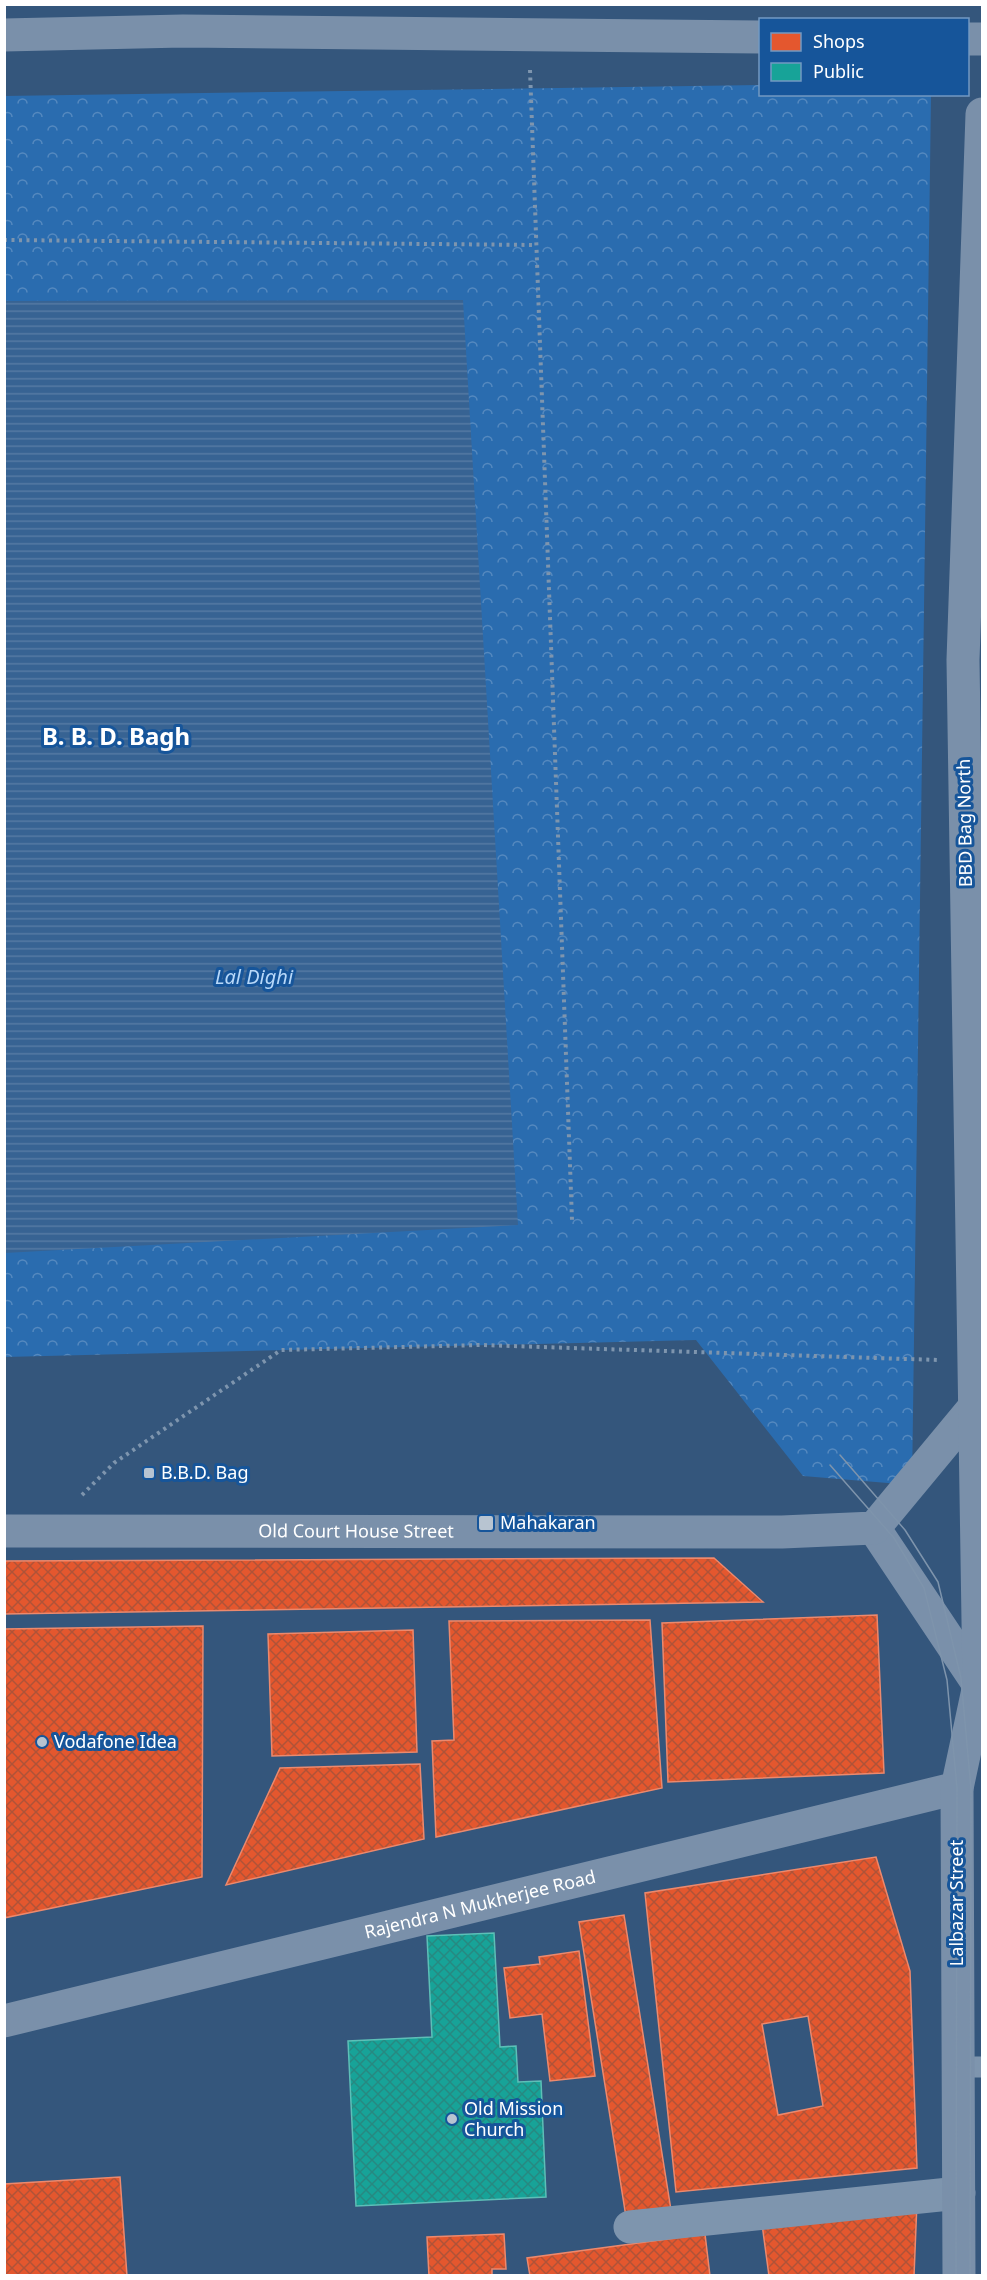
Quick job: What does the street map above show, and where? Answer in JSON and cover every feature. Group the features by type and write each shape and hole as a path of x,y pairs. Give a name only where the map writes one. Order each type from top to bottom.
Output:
{"main road":[{"path":"4,35 183,31 759,37"},
{"name":"BBD Bag North","path":"978,1533 979,1405 975,1361 963,660 982,114"},
{"path":"979,1405 874,1528 981,1685"},
{"name":"Old Court House Street","path":"4,1530 782,1532 874,1528"},
{"name":"Lalbazar Street","path":"959,2276 959,2193 970,2067 957,1788 981,1685 978,1533"},
{"name":"Rajendra N Mukherjee Road","path":"4,2021 957,1788"}],"street":[{"path":"630,2227 959,2193"}],"path":[{"path":"528,35 572,1220"},
{"path":"4,240 536,245"},
{"path":"114,1463 281,1350 481,1345 975,1361"}],"green space":[{"path":"759,85 759,96 931,96 912,1485 803,1476 696,1340 5,1357 4,96"}],"water":[{"name":"Lal Dighi","path":"463,300 518,1225 5,1253 5,301"}],"building: Shops":[{"name":"Mahakaran","path":"714,1558 763,1602 4,1614 4,1561"},
{"path":"877,1615 884,1773 668,1782 662,1623"},
{"path":"650,1620 662,1788 436,1837 432,1741 454,1740 449,1621"},
{"path":"203,1626 202,1877 4,1918 4,1629"},
{"path":"413,1630 417,1752 272,1756 268,1634"},
{"path":"420,1764 424,1839 226,1885 280,1768"},
{"path":"876,1857 910,1971 917,2168 676,2192 645,1893","holes":["808,2016 823,2106 778,2115 762,2024"]},
{"path":"624,1915 671,2210 626,2217 579,1922"},
{"path":"579,1951 595,2076 550,2081 542,2014 510,2018 504,1968 540,1964 539,1957"},
{"path":"120,2177 127,2276 4,2276 4,2184"},
{"path":"917,2202 914,2276 769,2276 762,2224"},
{"path":"504,2234 506,2269 492,2269 492,2276 429,2276 427,2237"},
{"path":"705,2234 710,2276 530,2276 527,2258"}],"building: Public":[{"path":"494,1933 500,2047 516,2046 518,2082 541,2081 546,2197 356,2206 348,2041 432,2037 427,1936"}],"tram line":[{"path":"840,1455 905,1530 938,1582 961,1678 971,1789 970,2276"},
{"path":"830,1465 894,1538 924,1588 947,1680 957,1788 956,2276"}],"place":[{"name":"B.B.D. Bag","path":"149,1473"},
{"name":"Mahakaran","path":"486,1523"},
{"name":"Vodafone Idea","path":"42,1742"},
{"name":"Old Mission Church","path":"452,2119"}],"district":[{"name":"B. B. D. Bagh","path":"116,737"}]}
